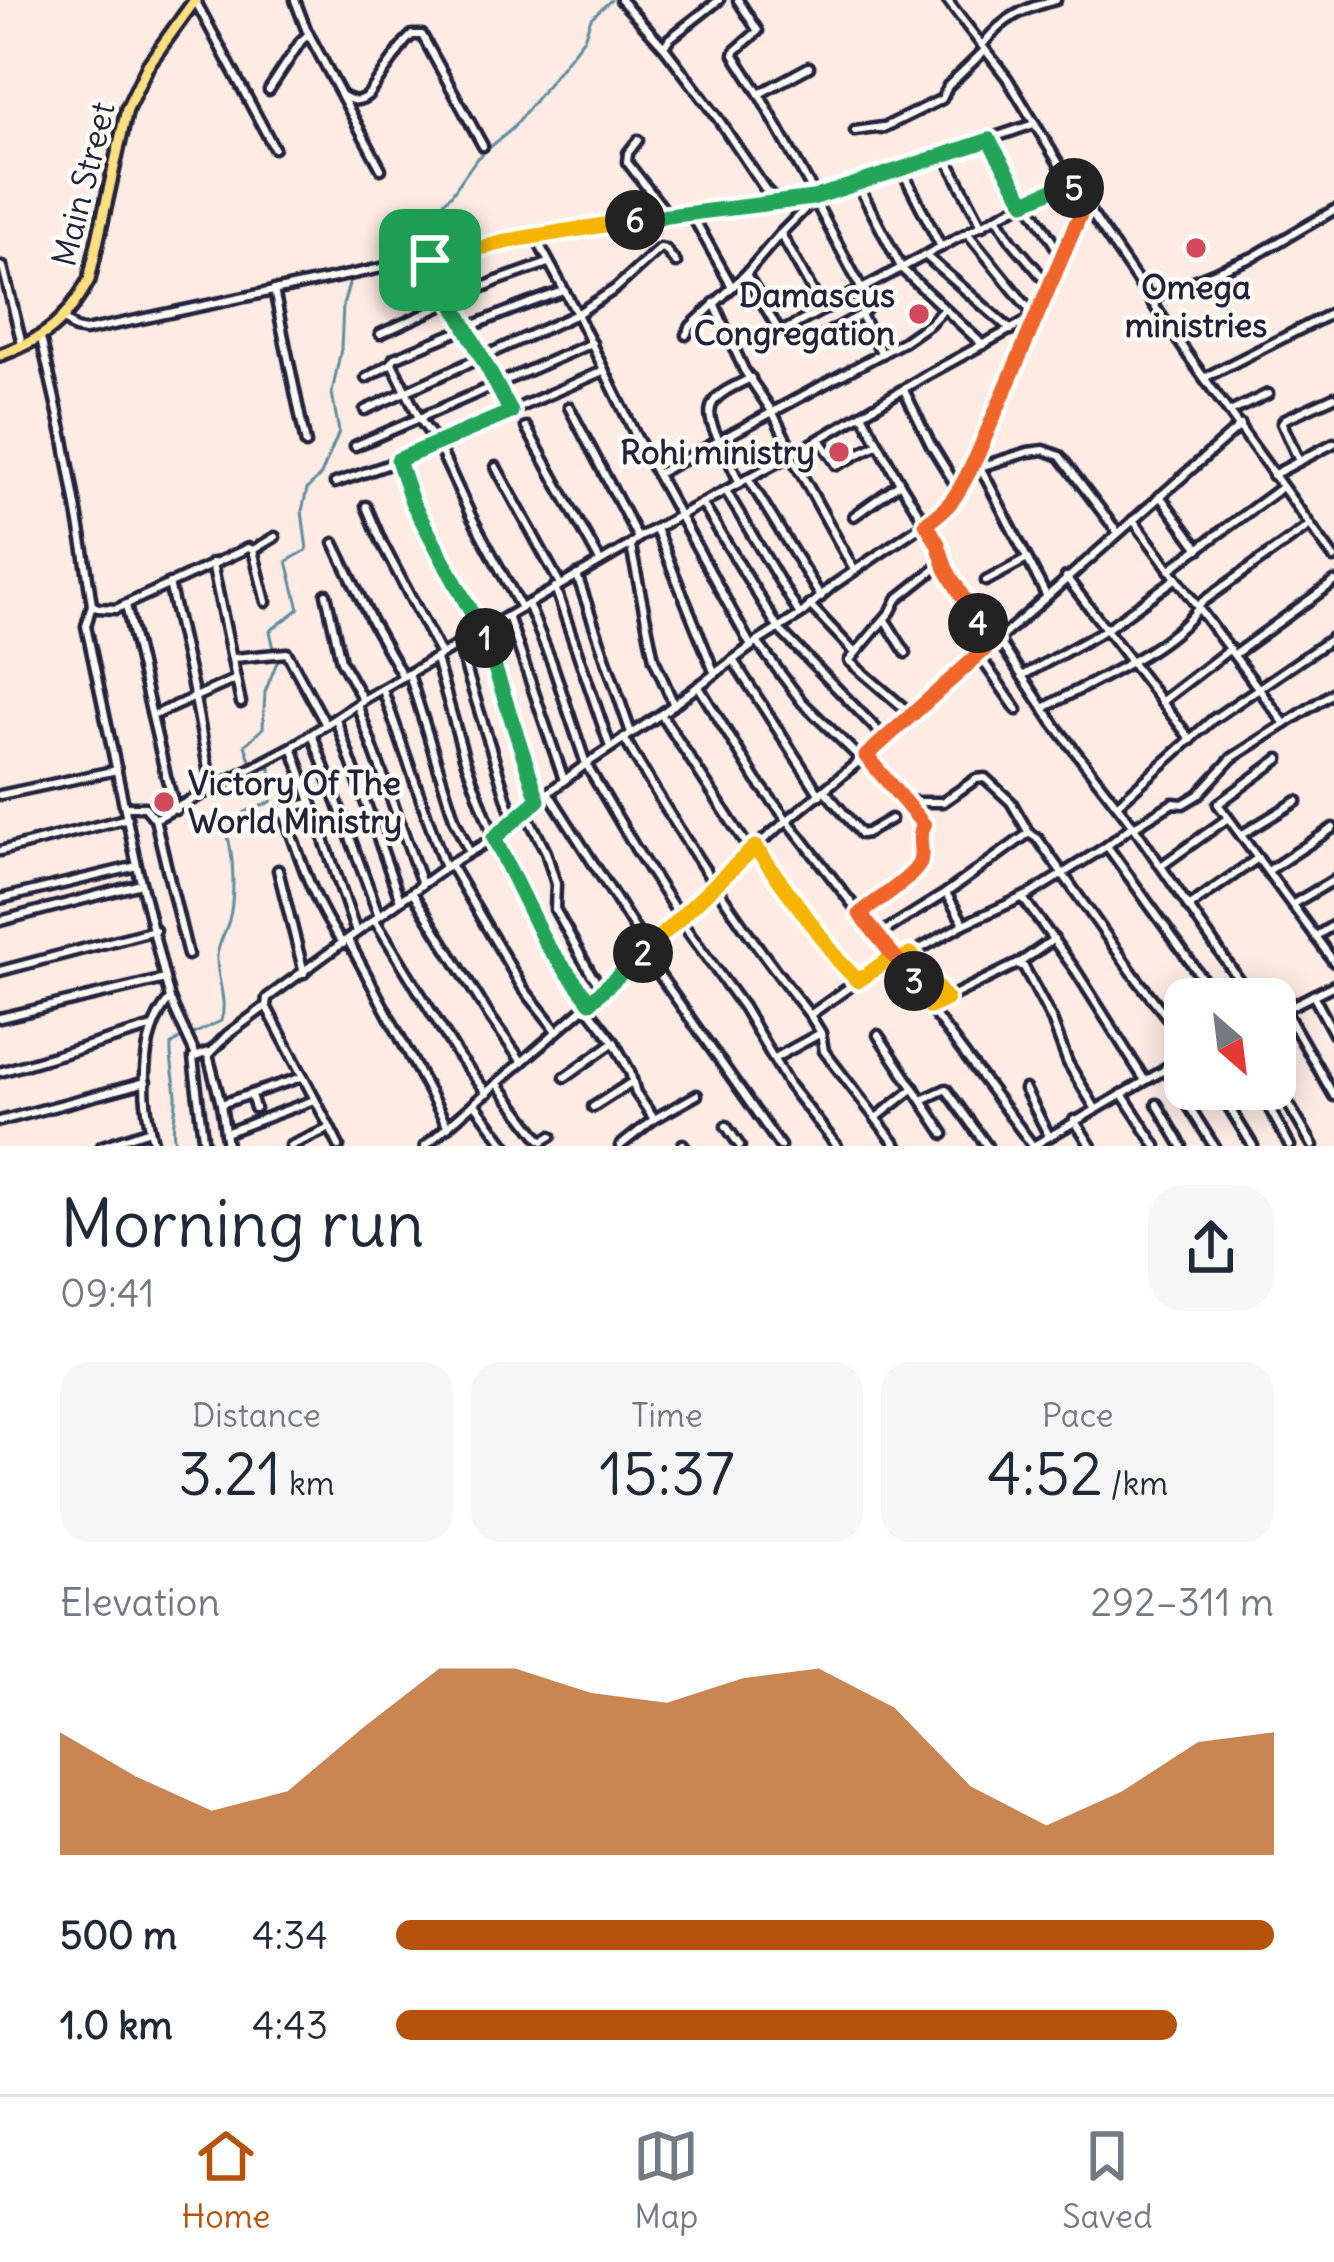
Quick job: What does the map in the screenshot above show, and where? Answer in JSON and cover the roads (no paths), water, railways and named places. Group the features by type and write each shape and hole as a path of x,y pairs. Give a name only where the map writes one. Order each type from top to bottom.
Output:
{"main road":[{"name":"Main Street","path":"0,355 41,338 75,304 93,271 119,135 132,97 195,0"}],"street":[{"path":"195,0 274,148"},
{"path":"295,0 381,170"},
{"path":"621,0 664,47 774,202"},
{"path":"664,47 719,0"},
{"path":"738,0 758,31 734,56 759,94 870,305 822,336"},
{"path":"947,0 1011,84 1070,182 1334,558"},
{"path":"855,131 882,128 943,99 948,86 1005,20 1056,0"},
{"path":"269,90 309,34"},
{"path":"343,96 362,100 405,42 412,35 422,35 483,146"},
{"path":"759,94 809,67"},
{"path":"64,319 85,332 535,236 814,198 1034,124"},
{"path":"638,140 627,162 669,217"},
{"path":"989,140 1063,257"},
{"path":"945,155 982,226"},
{"path":"902,170 941,247"},
{"path":"746,274 781,331 1070,182"},
{"path":"858,185 902,269 983,345"},
{"path":"686,335 814,198"},
{"path":"339,1146 266,1006 267,998 422,884 494,838 586,764 800,615 854,570 947,508 976,458 1085,203"},
{"path":"1151,298 1253,256 1334,210"},
{"path":"691,214 731,285"},
{"path":"997,217 1050,286"},
{"path":"780,233 823,310"},
{"path":"968,233 1034,316"},
{"path":"535,236 657,474 754,644 802,702 864,758 924,825 919,833 921,859 914,874 860,914"},
{"path":"364,410 577,314 660,248 676,263"},
{"path":"926,256 1011,330"},
{"path":"430,260 511,412"},
{"path":"380,334 496,280 548,263"},
{"path":"0,266 22,347"},
{"path":"274,290 306,444"},
{"path":"366,378 394,358 564,291"},
{"path":"714,303 730,343 773,413 854,570"},
{"path":"657,474 882,353 921,330 944,309"},
{"path":"1206,377 1334,312"},
{"path":"860,315 882,353"},
{"path":"155,819 292,747 680,514 1034,316"},
{"path":"41,338 64,439 92,605 86,626 170,999 196,1055 204,1146"},
{"path":"355,446 592,343"},
{"path":"392,362 552,663 586,764 635,849 732,990 789,1085 837,1146"},
{"path":"335,483 603,371"},
{"path":"752,378 715,399 708,420 821,597"},
{"path":"904,388 960,492"},
{"path":"1230,412 1268,394"},
{"path":"1299,460 1282,423 1334,397"},
{"path":"569,407 634,542 654,659 674,704"},
{"path":"862,414 926,523 974,618 996,640 1134,826 1237,978"},
{"path":"425,1146 588,1004 753,849 913,716 1241,425"},
{"path":"526,427 600,561"},
{"path":"820,439 837,465 878,444"},
{"path":"1273,475 1334,443"},
{"path":"980,466 1028,452 1044,450 1060,456 1118,533"},
{"path":"976,458 1046,595"},
{"path":"398,460 412,502 483,632 538,800"},
{"path":"496,467 558,586 610,747"},
{"path":"854,515 900,483"},
{"path":"1168,570 1282,487"},
{"path":"726,490 800,615"},
{"path":"1160,496 1198,549"},
{"path":"702,503 778,628 886,739"},
{"path":"366,506 438,657 464,757 494,838 546,944 614,1042 654,1119"},
{"path":"1133,520 1285,724"},
{"path":"1044,708 1130,664 1188,621 1202,602 1310,525"},
{"path":"656,529 715,674"},
{"path":"92,605 110,610 126,605 275,537"},
{"path":"334,543 372,622 406,675 469,851"},
{"path":"253,550 266,602"},
{"path":"986,581 1027,559"},
{"path":"913,716 849,661 897,599 945,561"},
{"path":"212,563 241,703"},
{"path":"578,574 627,736 675,826 810,1016 821,1033 824,1051 897,1146"},
{"path":"1066,578 1191,740"},
{"path":"1022,676 1105,630 1175,579"},
{"path":"1161,702 1334,582"},
{"path":"169,583 212,790"},
{"path":"326,594 341,661 360,702 422,884"},
{"path":"126,605 176,810"},
{"path":"810,605 855,653"},
{"path":"508,616 565,780"},
{"path":"884,619 906,652"},
{"path":"1118,805 1212,720 1334,637"},
{"path":"459,646 513,819"},
{"path":"233,658 287,653 326,725"},
{"path":"979,656 1017,710"},
{"path":"733,660 822,793 862,834 891,819"},
{"path":"152,716 236,679"},
{"path":"699,687 746,764 1033,1146 1164,1069"},
{"path":"383,689 429,829 522,987 557,1031"},
{"path":"810,1016 896,958 1023,897 1173,803 1183,804 1198,795 1232,758 1334,692"},
{"path":"661,714 753,849 858,981"},
{"path":"336,719 400,900"},
{"path":"311,734 377,917 459,1057 487,1093"},
{"path":"292,747 356,932"},
{"path":"1279,759 1219,802 1334,962"},
{"path":"0,795 117,770"},
{"path":"906,802 943,802 985,778 1011,802 1164,1014"},
{"path":"548,793 646,950 780,1146"},
{"path":"1241,835 1297,801"},
{"path":"310,803 283,810 310,882 328,923 345,942 448,1127"},
{"path":"125,807 145,807 155,819 188,955"},
{"path":"525,810 556,884 554,909 603,989"},
{"path":"0,850 128,818"},
{"path":"1161,866 1228,818"},
{"path":"1268,871 1333,828"},
{"path":"877,936 1029,832"},
{"path":"1107,846 1201,978"},
{"path":"1188,907 1258,858"},
{"path":"0,898 137,866"},
{"path":"278,870 304,973"},
{"path":"1293,904 1334,880"},
{"path":"0,922 142,884"},
{"path":"412,892 522,1062"},
{"path":"946,893 964,924"},
{"path":"1023,897 1144,1079"},
{"path":"1316,937 1334,926"},
{"path":"0,971 155,930"},
{"path":"930,1007 1018,964 1054,938"},
{"path":"911,954 946,999"},
{"path":"1018,964 1026,970 1068,1063 1095,1108"},
{"path":"0,1018 165,979"},
{"path":"1296,1003 1334,985"},
{"path":"1313,995 1334,1034"},
{"path":"154,1146 146,1082 153,1027 170,999"},
{"path":"196,1055 211,1050 266,1006"},
{"path":"0,1072 153,1027"},
{"path":"1296,1030 1334,1096"},
{"path":"775,1058 821,1033"},
{"path":"878,1035 944,1134"},
{"path":"565,1077 614,1042"},
{"path":"211,1050 207,1059 227,1146"},
{"path":"221,1104 302,1077"},
{"path":"0,1121 146,1082"},
{"path":"593,1107 632,1082"},
{"path":"498,1084 538,1138 543,1141 551,1136"},
{"path":"876,1118 914,1088"},
{"path":"922,1100 946,1089 987,1146"},
{"path":"1025,1089 1049,1136"},
{"path":"1122,1093 1156,1146"},
{"path":"250,1095 256,1108"},
{"path":"620,1146 654,1119 697,1095"},
{"path":"225,1133 314,1100"},
{"path":"475,1104 506,1146"},
{"path":"1157,1104 1182,1146"},
{"path":"1191,1110 1214,1146"},
{"path":"1231,1110 1253,1146"},
{"path":"1270,1110 1290,1146"},
{"path":"1292,1110 1312,1146"},
{"path":"1074,1120 1091,1146"},
{"path":"726,1126 740,1146"},
{"path":"290,1146 308,1142 330,1128"},
{"path":"102,1146 150,1130"}],"waterway":[{"path":"366,274 382,274 382,265 417,239 419,226 451,195 477,158 512,129 584,38 591,18 611,0"},
{"path":"191,1035 221,1021 223,1013 217,956 232,900 227,834 241,815 271,802 270,768 252,766 245,745 263,728 265,692 277,662 270,631 299,609 287,561 307,550 302,511 307,489 321,475 339,432 332,393 351,277"},
{"path":"177,1146 171,1045 185,1035"}],"place":[{"name":"Omega ministries","path":"1196,248"},
{"name":"Damascus Congregation","path":"919,314"},
{"name":"Rohi ministry","path":"839,452"},
{"name":"Victory Of The World Ministry","path":"164,802"}]}
